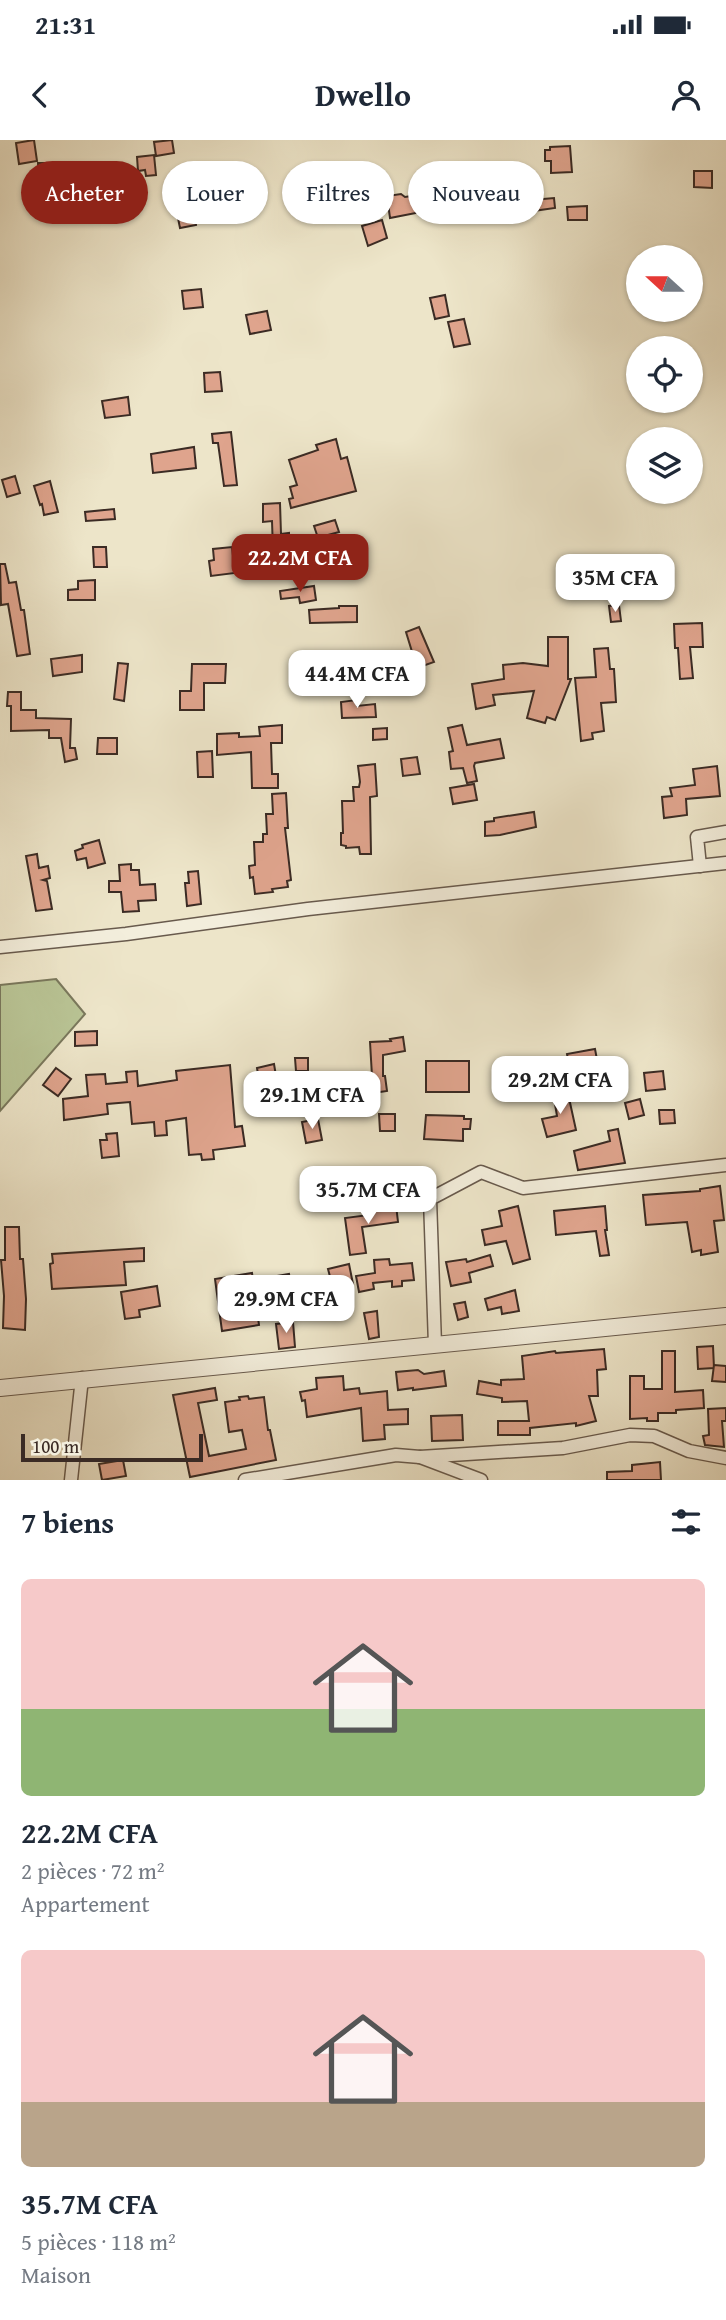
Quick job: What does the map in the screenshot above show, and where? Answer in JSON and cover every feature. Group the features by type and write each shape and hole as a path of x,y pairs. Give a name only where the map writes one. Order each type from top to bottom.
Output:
{"street":[{"path":"700,866 697,837 726,832"},
{"path":"0,947 126,934 308,909 726,863"},
{"path":"435,1345 430,1199 481,1172 523,1188 726,1165"},
{"path":"0,1388 726,1316"},
{"path":"71,1480 82,1378"},
{"path":"245,1480 396,1455 420,1457 563,1448 630,1435 654,1436 689,1451 726,1458"},
{"path":"420,1457 481,1480"}],"green space":[{"path":"56,979 85,1014 0,1111 0,985"}],"building":[{"path":"34,140 37,161 21,161 19,164 16,143"},
{"path":"172,140 174,153 156,156 154,142"},
{"path":"570,146 572,172 551,173 551,161 545,161 545,150 550,150 550,147"},
{"path":"154,155 156,175 148,176 148,161 137,161 137,157"},
{"path":"694,171 712,171 712,188 694,187"},
{"path":"394,195 408,197 408,215 394,217"},
{"path":"554,198 555,208 544,210 544,199"},
{"path":"587,206 587,220 568,220 567,207"},
{"path":"179,224 196,224 196,225 180,228"},
{"path":"383,224 387,238 368,246 362,226"},
{"path":"201,289 203,307 184,309 182,291"},
{"path":"445,295 449,316 435,319 430,298"},
{"path":"267,311 271,330 250,334 246,315"},
{"path":"464,319 470,344 454,347 448,322"},
{"path":"220,372 222,391 205,392 204,373"},
{"path":"128,397 130,415 105,418 102,401"},
{"path":"231,432 237,485 224,486 218,443 213,443 212,434"},
{"path":"336,439 341,459 347,457 356,491 291,508 289,499 293,498 290,487 297,485 289,460 318,450 316,445"},
{"path":"194,447 196,468 153,473 151,454"},
{"path":"15,476 20,493 7,497 2,480"},
{"path":"50,481 58,512 44,515 34,486"},
{"path":"280,503 281,534 289,533 289,550 273,551 272,521 263,522 263,504"},
{"path":"114,509 115,519 86,521 85,512"},
{"path":"335,520 339,532 328,535 332,552 319,555 317,544 320,544 314,526"},
{"path":"93,547 106,547 107,567 94,567"},
{"path":"232,547 235,573 211,576 209,561 214,560 213,549"},
{"path":"356,557 357,574 343,575 341,558"},
{"path":"0,564 5,564 9,583 16,582 21,610 24,610 30,654 17,656 8,604 1,605"},
{"path":"608,574 611,592 597,594 594,576"},
{"path":"95,580 95,600 68,600 68,590 78,589 78,581"},
{"path":"314,586 316,600 300,603 299,597 281,599 280,591"},
{"path":"619,605 621,621 611,622 609,606"},
{"path":"357,606 357,622 310,623 309,610"},
{"path":"702,623 703,647 690,647 693,678 680,679 674,624"},
{"path":"419,627 434,662 417,668 406,632"},
{"path":"548,637 568,637 568,679 571,679 555,720 547,717 545,723 527,718 534,691 493,695 495,705 476,709 472,684 504,679 503,665 523,663 548,666"},
{"path":"608,648 610,669 614,669 616,702 601,703 604,731 592,733 593,739 581,741 575,678 596,677 594,649"},
{"path":"318,651 334,652 334,665 318,664"},
{"path":"82,655 82,672 53,676 51,659"},
{"path":"118,663 128,664 124,701 114,699"},
{"path":"192,664 226,664 225,683 204,683 204,710 180,710 180,691 191,691"},
{"path":"417,677 420,686 406,692 402,683"},
{"path":"8,692 21,692 21,710 36,710 36,718 71,719 70,748 75,748 77,759 65,762 61,738 49,738 49,730 11,731"},
{"path":"356,700 357,706 375,704 376,717 342,718 341,702"},
{"path":"282,725 282,743 271,743 272,774 278,774 278,788 252,788 251,752 217,755 217,734 260,736 259,727"},
{"path":"462,725 467,745 500,739 504,758 475,763 477,781 467,783 463,768 451,769 449,752 453,751 448,728"},
{"path":"387,728 387,739 373,740 373,729"},
{"path":"98,738 117,738 117,754 97,754"},
{"path":"212,751 213,777 198,777 197,752"},
{"path":"417,757 420,774 403,776 401,759"},
{"path":"375,764 377,796 370,797 371,854 360,854 359,847 346,848 341,845 342,801 354,801 353,787 359,787 360,782 358,766"},
{"path":"717,766 720,796 686,799 687,815 664,818 662,797 672,796 670,788 695,785 693,769"},
{"path":"474,784 477,800 453,804 450,788"},
{"path":"286,793 288,828 285,828 291,880 287,881 288,887 255,894 249,866 255,865 254,842 263,842 263,834 267,834 266,814 273,814 272,794"},
{"path":"534,812 536,827 485,836 485,822 494,821 494,818"},
{"path":"99,840 105,863 88,868 86,858 77,860 75,851 83,848 82,845"},
{"path":"37,854 39,868 48,866 50,878 43,880 47,881 52,909 36,911 26,856"},
{"path":"131,864 131,870 139,870 140,885 155,884 156,900 138,901 139,911 123,912 121,892 109,892 109,881 120,881 119,865"},
{"path":"198,871 201,904 187,906 185,883 189,883 188,872"},
{"path":"97,1031 97,1045 75,1046 75,1032"},
{"path":"403,1037 405,1051 383,1055 383,1076 387,1091 373,1093 370,1042 391,1041 390,1039"},
{"path":"595,1049 598,1065 570,1070 567,1054"},
{"path":"295,1058 308,1058 308,1071 296,1071"},
{"path":"426,1061 469,1061 469,1092 426,1092"},
{"path":"274,1064 278,1088 261,1092 257,1068"},
{"path":"230,1065 235,1127 242,1126 245,1146 213,1150 214,1159 202,1160 201,1154 189,1155 186,1118 166,1121 167,1135 155,1136 154,1122 132,1124 130,1102 107,1104 108,1114 64,1120 63,1099 88,1096 86,1075 105,1074 106,1084 127,1082 126,1072 137,1071 138,1086 177,1080 176,1071"},
{"path":"56,1068 71,1079 58,1096 43,1085"},
{"path":"663,1071 665,1089 646,1091 644,1073"},
{"path":"503,1078 515,1078 515,1093 503,1093"},
{"path":"567,1089 576,1130 547,1137 542,1119 557,1116 553,1092"},
{"path":"640,1099 644,1115 629,1119 625,1103"},
{"path":"659,1110 674,1110 675,1123 660,1124"},
{"path":"379,1114 395,1114 395,1131 380,1131"},
{"path":"426,1115 464,1116 464,1119 471,1119 470,1129 463,1129 463,1141 424,1139"},
{"path":"318,1119 322,1140 306,1143 302,1122"},
{"path":"618,1129 625,1163 578,1170 574,1151 610,1141 608,1131"},
{"path":"117,1133 119,1156 102,1158 100,1140 107,1140 106,1134"},
{"path":"720,1186 724,1220 714,1221 718,1252 701,1255 701,1250 692,1252 687,1222 646,1225 643,1195 700,1191"},
{"path":"396,1205 398,1222 362,1227 366,1253 350,1255 345,1218 369,1215 368,1208"},
{"path":"518,1206 530,1259 513,1264 506,1241 485,1245 482,1230 502,1226 499,1211"},
{"path":"605,1206 609,1255 600,1256 596,1231 556,1235 554,1211"},
{"path":"5,1227 19,1227 20,1259 23,1259 26,1299 25,1330 3,1328 1,1260 5,1260"},
{"path":"144,1248 144,1261 124,1262 126,1285 52,1289 52,1254"},
{"path":"490,1255 493,1266 469,1273 471,1282 451,1286 446,1262 466,1259 467,1262"},
{"path":"389,1259 390,1265 412,1263 414,1280 402,1281 402,1286 392,1287 392,1281 373,1283 374,1289 359,1292 356,1276 375,1273 374,1260"},
{"path":"349,1264 353,1284 333,1288 328,1269"},
{"path":"252,1273 259,1325 222,1331 215,1279"},
{"path":"289,1274 292,1290 274,1293 271,1277"},
{"path":"157,1286 160,1306 139,1310 140,1317 125,1319 121,1292"},
{"path":"515,1290 519,1311 502,1314 501,1307 488,1310 485,1299"},
{"path":"465,1302 468,1317 458,1320 454,1304"},
{"path":"377,1311 379,1337 369,1339 364,1313"},
{"path":"293,1322 295,1347 279,1349 276,1324"},
{"path":"713,1346 714,1368 698,1369 697,1347"},
{"path":"604,1349 606,1369 597,1370 598,1396 589,1396 596,1421 576,1426 576,1423 530,1428 530,1435 498,1435 498,1421 529,1421 527,1401 502,1402 502,1398 477,1394 479,1381 501,1385 501,1380 524,1379 522,1356 555,1351"},
{"path":"662,1351 675,1351 675,1392 703,1390 704,1408 658,1413 658,1421 647,1421 647,1418 630,1419 630,1376 644,1376 644,1389 662,1389"},
{"path":"714,1365 726,1366 726,1382 712,1381"},
{"path":"418,1370 424,1374 444,1371 446,1386 398,1390 396,1372"},
{"path":"343,1376 344,1390 359,1388 360,1394 387,1391 388,1410 408,1409 408,1424 384,1425 385,1439 363,1441 361,1408 307,1417 305,1400 302,1401 300,1392 317,1389 316,1378"},
{"path":"215,1388 217,1400 198,1403 209,1456 246,1449 242,1430 229,1432 225,1402 248,1396 249,1399 264,1397 268,1430 276,1460 190,1477 173,1395"},
{"path":"726,1408 726,1421 722,1421 724,1447 705,1445 703,1436 709,1435 708,1409"},
{"path":"462,1415 463,1440 432,1441 431,1416"},
{"path":"123,1460 126,1476 102,1480 99,1464"},
{"path":"660,1462 661,1480 607,1480 607,1472 632,1471 632,1465"}]}
